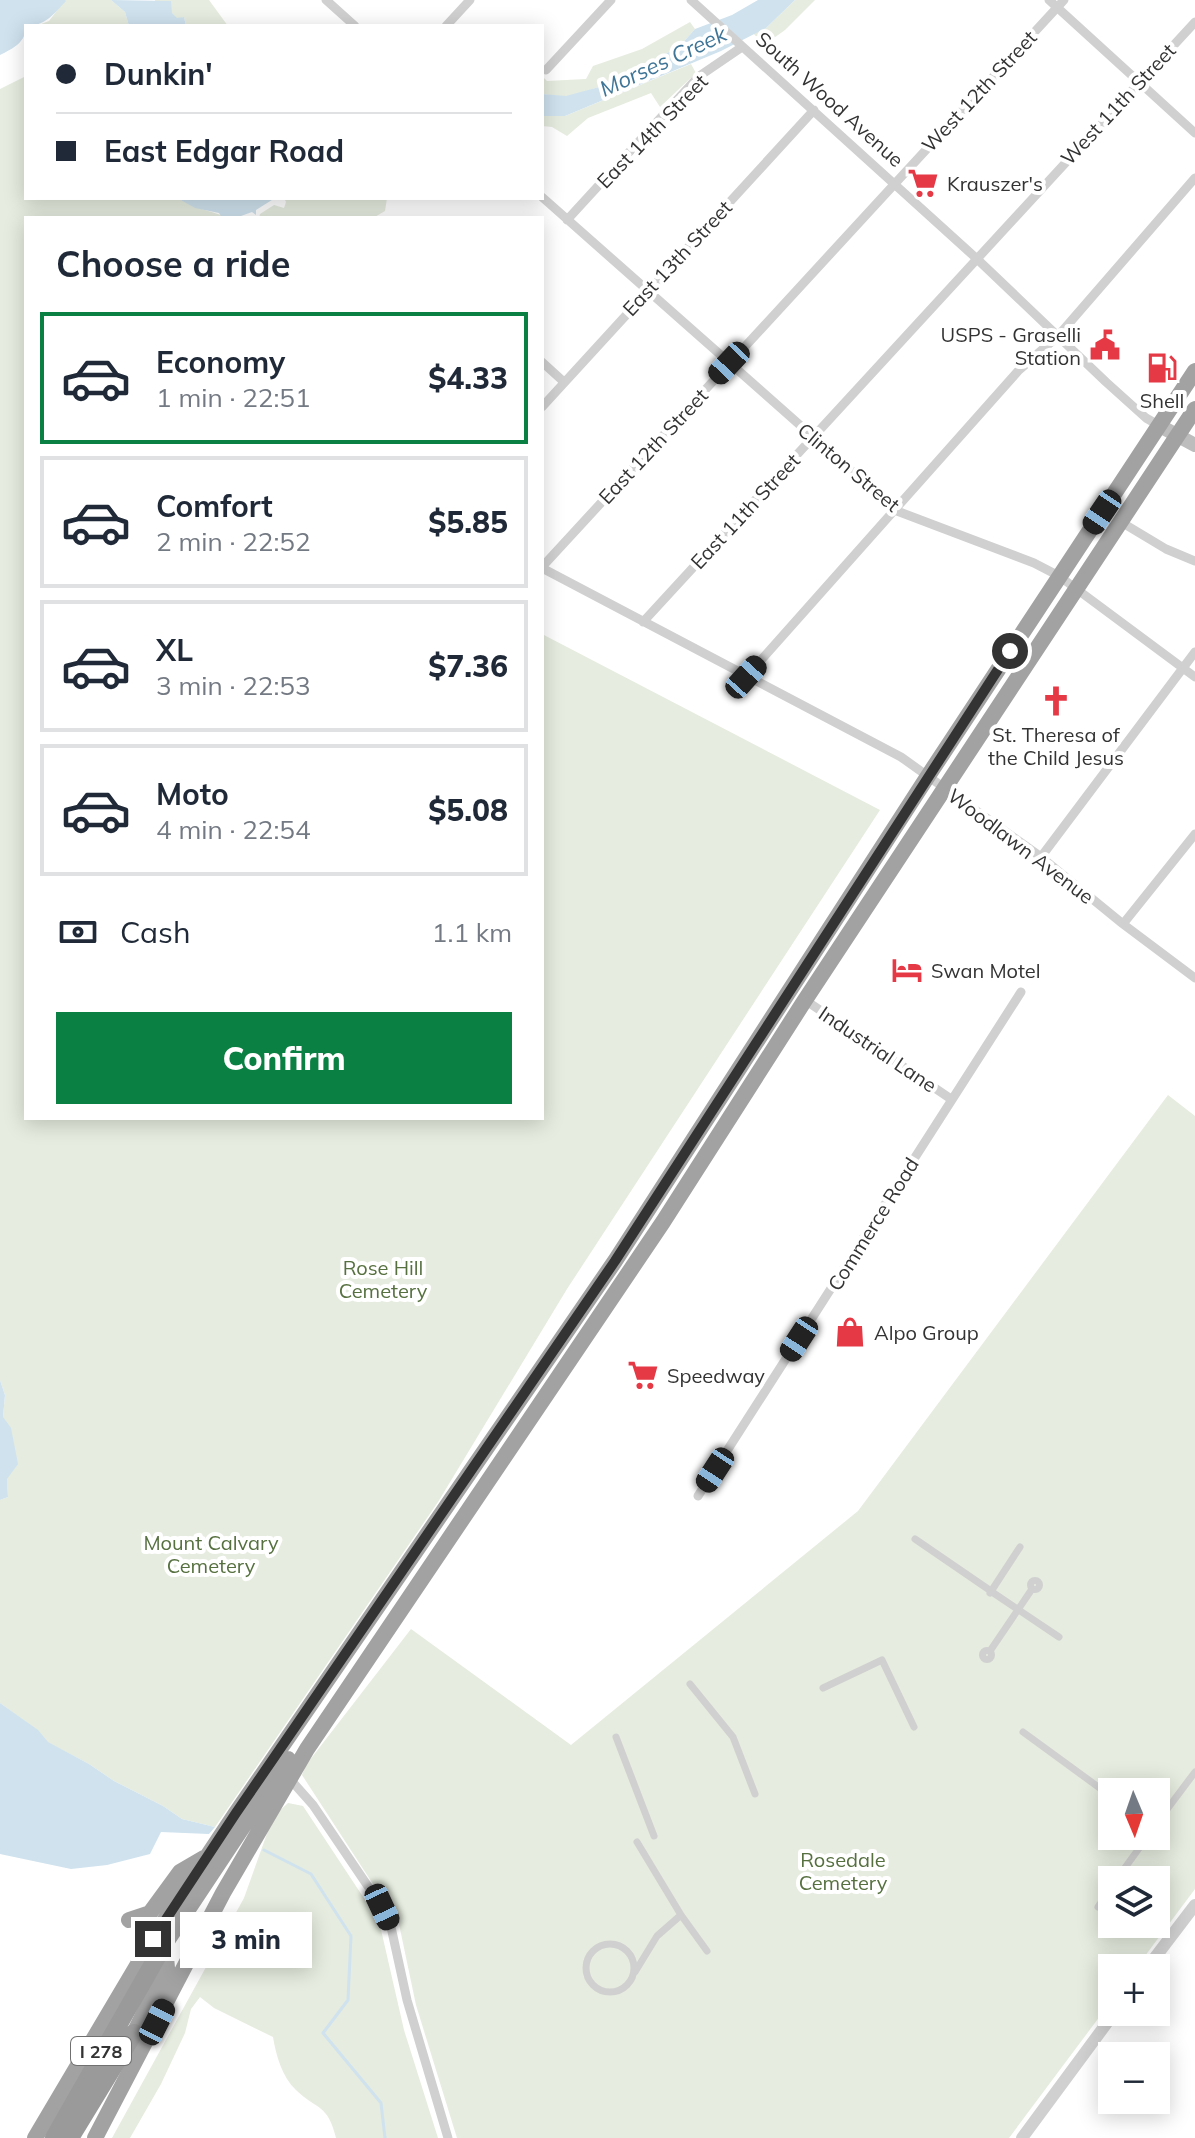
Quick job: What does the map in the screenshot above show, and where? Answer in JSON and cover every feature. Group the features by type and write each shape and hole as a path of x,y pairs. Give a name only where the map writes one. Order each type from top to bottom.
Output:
{"highway":[{"path":"35,2138 157,1945 208,1855 615,1261 928,776 1195,371"},
{"path":"79,2138 142,2035 289,1778 334,1707 663,1222 805,1000 1195,409"},
{"path":"157,1945 287,1761 334,1707"},
{"path":"129,1920 150,1913 180,1872 208,1855"},
{"path":"95,2138 142,2035 165,1974 167,1961 157,1945"},
{"name":"I 278","path":"54,2138 157,1945"},
{"path":"70,2138 142,2035"},
{"path":"108,2138 134,2088 142,2035"}],"main road":[{"name":"South Wood Avenue","path":"1160,426 1195,445"}],"street":[{"path":"326,0 353,24"},
{"path":"448,24 470,0"},
{"path":"546,70 611,0"},
{"name":"South Wood Avenue","path":"691,0 976,258 1146,418 1160,426"},
{"path":"1056,3 1195,133"},
{"name":"West 12th Street","path":"894,183 1056,3"},
{"name":"West 11th Street","path":"976,258 1195,22"},
{"name":"East 14th Street","path":"567,220 698,77 741,46"},
{"name":"East 13th Street","path":"544,405 814,110"},
{"path":"746,677 1019,370 1058,336 1195,178"},
{"name":"East 12th Street","path":"544,566 894,183"},
{"name":"Clinton Street","path":"544,199 895,510 1059,576 1195,677"},
{"name":"East 11th Street","path":"643,622 976,258"},
{"path":"544,364 564,382"},
{"path":"1121,522 1166,549 1195,561"},
{"name":"Woodlawn Avenue","path":"544,569 900,756 1041,857 1195,978"},
{"path":"1041,857 1195,652"},
{"path":"1123,924 1195,834"},
{"name":"Commerce Road","path":"698,1496 1021,992"},
{"name":"Industrial Lane","path":"805,1000 951,1099"},
{"path":"915,1539 1059,1637"},
{"path":"991,1590 1020,1547"},
{"path":"990,1651 1032,1589"},
{"path":"823,1688 882,1660 914,1727"},
{"path":"690,1684 733,1737 755,1794"},
{"path":"1023,1732 1098,1787"},
{"path":"616,1737 654,1836"},
{"path":"1170,1805 1195,1772"},
{"path":"289,1778 313,1805 382,1907 391,1927 407,2000 448,2138"},
{"path":"637,1842 681,1915 707,1951"},
{"path":"1158,1954 1195,1905"},
{"path":"634,1972 631,1954 615,1944 596,1948 586,1964 590,1982 606,1992 624,1988 657,1936 681,1915"},
{"path":"1022,2138 1105,2026"}],"green space":[{"path":"65,0 111,0 125,12 128,24 41,24 49,21"},
{"path":"155,0 209,0 227,24 186,24 184,17 177,19 163,3 155,3"},
{"path":"795,0 815,0 785,30 764,45 753,33 766,28"},
{"path":"690,22 695,29 679,47 599,87 566,97 544,94 544,78 547,81 586,79 593,66 642,49"},
{"path":"691,64 696,73 660,107 651,93 588,118 567,136 544,126 544,116 565,116"},
{"name":"Rose Hill Cemetery","path":"24,77 24,200 182,200 225,216 24,216 24,1120 544,1120 544,635 880,810 567,1289 438,1502 215,1827 182,1819 114,1781 47,1742 37,1730 0,1703 0,1500 8,1497 3,1417 5,1395 0,1380 0,89"},
{"path":"387,200 385,211 376,216 260,216 274,205 284,208 286,202"},
{"name":"Rosedale Cemetery","path":"1168,1095 1195,1116 1195,1889 1170,1922 1170,1866 1098,1866 1098,1938 1158,1938 1146,1954 1098,1954 1098,2019 1009,2138 457,2138 416,2005 399,1924 302,1775 306,1765 411,1629 571,1745 858,1511"},
{"path":"288,1803 303,1806 379,1921 404,2030 438,2138 336,2138 325,2113 287,2079 273,2037 214,2008 200,1997 191,2009 185,2033 161,2084 130,2138 112,2138 244,1898 269,1828 277,1813"}],"water":[{"path":"0,0 66,1 44,22 24,24 21,40 0,55"},
{"path":"111,0 171,1 172,13 177,18 184,17 186,24 128,24 125,12"},
{"name":"Morses Creek","path":"758,0 795,0 766,28 721,51 565,116 544,116 544,94 566,96 599,87 679,47 695,29 732,15"},
{"path":"181,200 272,200 256,210 256,215 252,212 241,216 221,216"},
{"path":"0,1380 5,1395 3,1417 11,1428 18,1464 7,1479 8,1497 0,1500"},
{"path":"0,1703 38,1730 48,1742 114,1781 182,1819 215,1827 209,1834 161,1832 150,1854 107,1865 71,1869 0,1854"}],"waterway":[{"path":"264,1850 311,1874 351,1936 348,2000 323,2033 381,2103 385,2138"}],"place":[{"name":"Krauszer's","path":"923,183"},
{"name":"USPS - Graselli Station","path":"1105,345"},
{"name":"Shell","path":"1162,368"},
{"name":"St. Theresa of the Child Jesus","path":"1056,701"},
{"name":"Swan Motel","path":"907,970"},
{"name":"Alpo Group","path":"850,1332"},
{"name":"Speedway","path":"643,1375"}],"route":[{"path":"153,1939 615,1261 1010,651"}],"park label":[{"name":"Mount Calvary Cemetery","path":"211,1554"}]}
